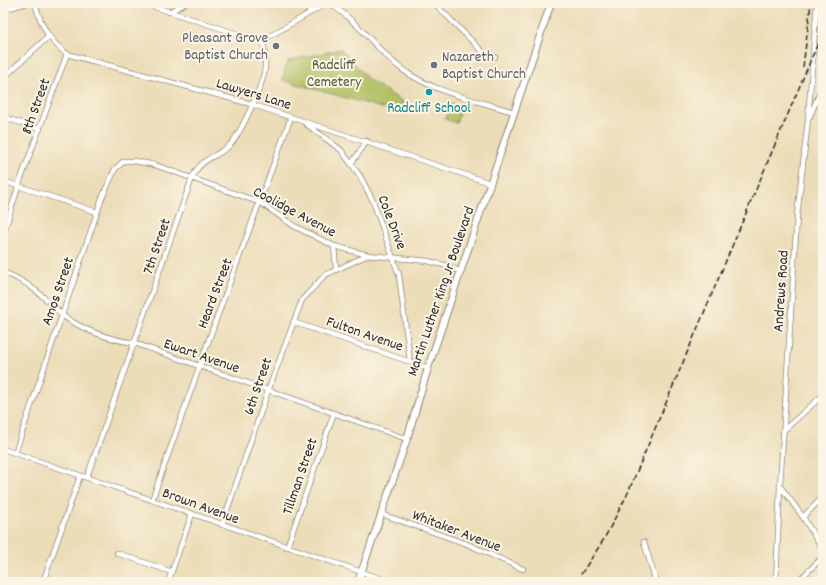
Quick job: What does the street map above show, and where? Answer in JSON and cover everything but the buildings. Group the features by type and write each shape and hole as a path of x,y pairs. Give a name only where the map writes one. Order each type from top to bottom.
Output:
{"main road":[{"path":"3,9 14,4 24,3"},
{"name":"Martin Luther King Jr Boulevard","path":"358,582 407,439 428,368 550,5"}],"street":[{"name":"Lawyers Lane","path":"35,3 42,26 48,37 56,46 67,54 251,104 367,141 490,183"},
{"path":"143,3 256,40 263,40 328,3 350,17 394,62 412,76 435,87 514,112"},
{"path":"169,12 186,3"},
{"path":"309,13 310,3"},
{"path":"434,3 483,52 494,57"},
{"name":"Andrews Road","path":"776,582 780,486 797,216 808,120 817,3"},
{"path":"3,78 48,37"},
{"name":"7th Street","path":"87,477 192,178 197,167 229,145 236,137 251,104 265,67 263,40"},
{"name":"8th Street","path":"3,234 19,184 67,54"},
{"path":"808,120 823,85"},
{"path":"3,117 40,129"},
{"name":"Heard Street","path":"152,500 291,117"},
{"name":"Cole Drive","path":"299,120 341,150 360,176 373,201 394,257 399,275 410,361"},
{"path":"352,164 367,141"},
{"name":"Amos Street","path":"15,453 97,212 116,169 124,162 144,163"},
{"name":"Coolidge Avenue","path":"144,163 192,178 261,203 294,226 334,246 368,255 428,261 448,266 461,272"},
{"path":"3,181 19,184 97,212"},
{"path":"334,246 336,269"},
{"name":"6th Street","path":"222,525 268,391 302,300 326,275 368,255"},
{"name":"Ewart Avenue","path":"3,272 32,288 48,301 61,315 82,328 100,336 134,343 407,439"},
{"name":"Fulton Avenue","path":"293,322 428,368"},
{"path":"784,430 823,395"},
{"name":"Tillman Street","path":"287,547 334,413"},
{"name":"Brown Avenue","path":"3,449 391,582"},
{"path":"43,582 80,476"},
{"path":"780,486 803,517 823,550"},
{"path":"803,517 823,497"},
{"path":"168,582 192,514"},
{"name":"Whitaker Avenue","path":"381,514 467,544 523,569"},
{"path":"644,542 656,582"},
{"path":"117,553 172,572"},
{"path":"797,582 823,557"}],"green space":[{"name":"Radcliff Cemetery","path":"341,49 368,79 403,102 400,113 282,80 288,61"},
{"path":"451,104 462,107 456,123 445,119"}],"railway":[{"path":"803,67 811,3"},
{"path":"576,582 604,539 627,495 823,31"}],"place":[{"name":"Pleasant Grove Baptist Church","path":"276,46"},
{"name":"Nazareth Baptist Church","path":"434,65"},
{"name":"Radcliff School","path":"429,92"}]}
